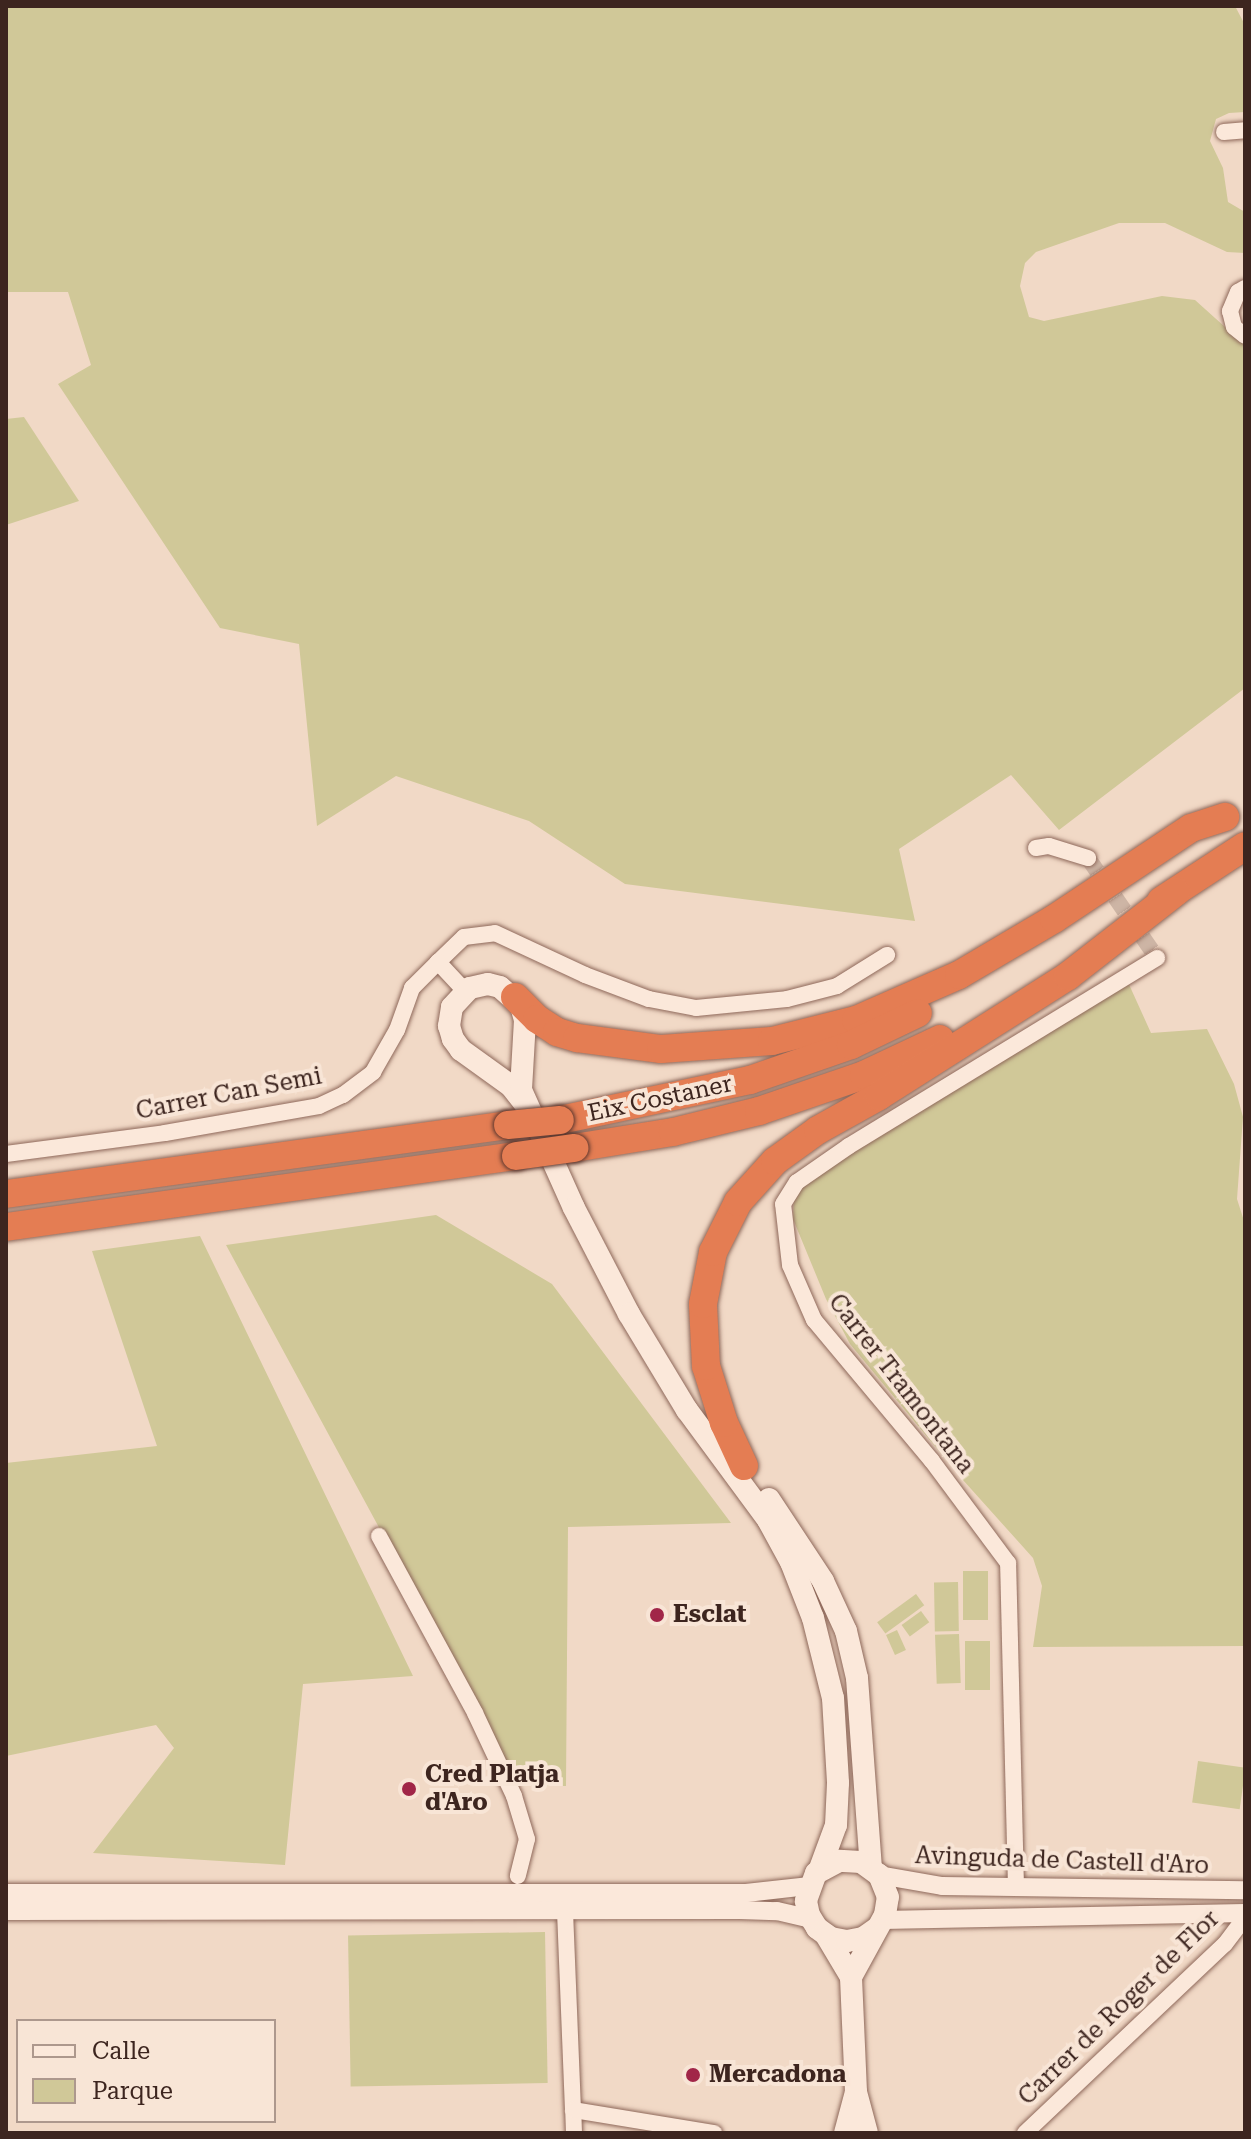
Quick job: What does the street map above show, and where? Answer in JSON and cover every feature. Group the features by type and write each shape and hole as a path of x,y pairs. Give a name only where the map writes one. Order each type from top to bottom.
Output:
{"highway":[{"path":"515,997 537,1019 557,1032 577,1038 661,1049 772,1041 856,1020 959,975 1054,919 1191,828 1235,810"},
{"name":"Eix Costaner","path":"6,1194 516,1115 560,1120 750,1080 851,1045 943,1001 997,970 1235,810"},
{"name":"Eix Costaner","path":"6,1227 574,1148 745,1115 864,1075 958,1030 1014,998 1107,932 1176,892 1245,846"},
{"path":"744,1466 724,1423 706,1366 703,1304 713,1252 738,1202 775,1161 818,1130 879,1096 1068,976 1176,892"}],"main road":[{"path":"516,1115 524,1015 515,997 506,989 488,984 465,991 452,1007 449,1026 456,1045 511,1086 516,1115 687,1410 768,1520 791,1562 813,1618 833,1698 838,1783 836,1825 806,1901 818,1927 851,1977"},
{"path":"472,1057 487,1060 502,1057 515,1048 523,1035"},
{"path":"687,1410 744,1466 785,1519 823,1581 846,1631 857,1678 875,1871 888,1897 879,1924 851,1977 856,2092 865,2133 848,2133 856,2092"},
{"path":"814,1878 844,1860 875,1871"},
{"path":"818,1927 852,1941 879,1924"}],"street":[{"path":"1224,132 1245,130"},
{"path":"1245,288 1238,292 1230,311 1234,327 1245,336"},
{"path":"1036,848 1049,846 1088,858"},
{"name":"Carrer Can Semi","path":"6,1154 165,1133 319,1106 343,1095 373,1072 397,1030 412,988 464,937 495,933 585,975 649,999 696,1008 787,999 837,986 887,955"},
{"name":"Carrer Tramontana","path":"1016,1887 1008,1563 932,1461 814,1320 790,1265 783,1204 797,1182 849,1146 1157,958"},
{"path":"438,962 465,991"},
{"path":"379,1536 475,1713 514,1796 527,1839 518,1876"},
{"name":"Avinguda de Castell d'Aro","path":"875,1871 942,1886 1245,1890"},
{"path":"6,1893 746,1893 814,1878"},
{"path":"6,1911 752,1910 818,1927"},
{"path":"565,1911 574,2133"},
{"name":"Avinguda de Castell d'Aro","path":"879,1924 1245,1915"},
{"name":"Carrer de Roger de Flor","path":"1025,2133 1225,1944 1245,1915"},
{"path":"573,2110 714,2133"}],"green space":[{"path":"6,6 1235,6 1245,25 1245,112 1229,113 1216,119 1210,141 1223,168 1228,202 1245,212 1245,253 1227,252 1165,223 1119,223 1036,252 1025,263 1020,286 1029,317 1044,321 1162,296 1195,300 1245,345 1245,688 1059,830 1011,775 899,849 915,921 625,884 529,821 396,776 317,826 299,644 220,628 58,384 91,365 68,292 6,292"},
{"path":"24,417 79,501 6,525 6,419"},
{"path":"1127,980 1151,1033 1207,1029 1234,1084 1243,1117 1237,1199 1245,1224 1245,1646 1033,1647 1042,1586 1033,1558 963,1480 850,1344 826,1299 793,1219 794,1196 812,1169"},
{"path":"436,1215 552,1284 731,1523 568,1527 566,1786 519,1786 226,1245"},
{"path":"200,1236 413,1676 303,1684 285,1865 93,1853 174,1748 156,1725 6,1756 6,1463 157,1446 92,1251"},
{"path":"963,1571 988,1571 988,1620 963,1620"},
{"path":"934,1582 958,1582 959,1631 935,1631"},
{"path":"916,1594 924,1605 885,1634 877,1622"},
{"path":"921,1611 929,1622 910,1636 902,1625"},
{"path":"897,1630 906,1650 895,1655 886,1635"},
{"path":"959,1634 961,1683 937,1684 935,1635"},
{"path":"965,1641 990,1641 990,1690 965,1690"},
{"path":"1198,1761 1245,1768 1240,1809 1192,1803"},
{"path":"545,1932 548,2083 351,2086 348,1935"}],"tunnel":[{"path":"1088,858 1157,958"}],"place":[{"name":"Esclat","path":"657,1615"},
{"name":"Cred Platja d'Aro","path":"409,1789"},
{"name":"Mercadona","path":"693,2075"}]}
